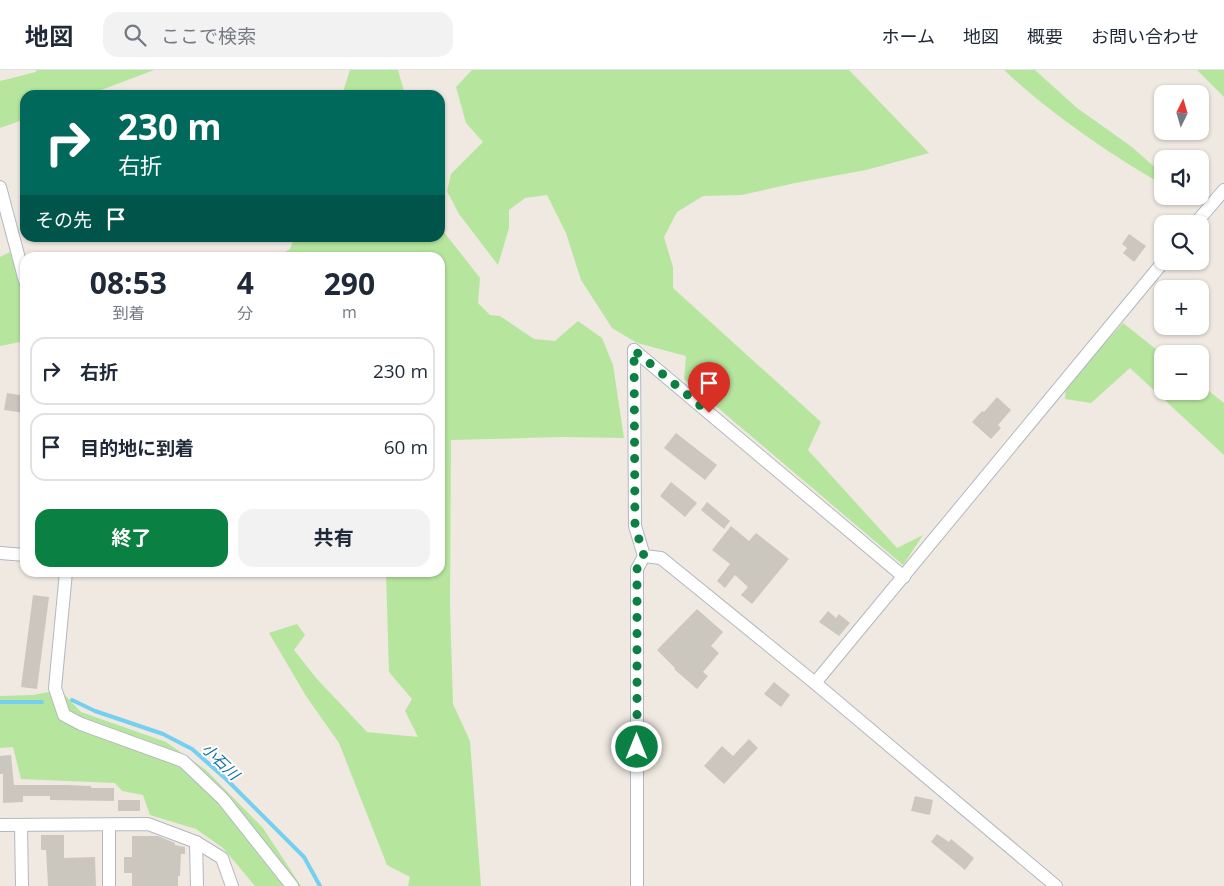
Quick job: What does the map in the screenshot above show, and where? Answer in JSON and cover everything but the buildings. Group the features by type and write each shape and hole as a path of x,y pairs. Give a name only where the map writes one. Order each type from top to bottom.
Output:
{"street":[{"path":"0,187 20,262"},
{"path":"1203,215 1224,190"},
{"path":"815,683 1157,270"},
{"path":"638,886 637,569 644,556 635,526 634,350 904,577"},
{"path":"0,553 20,555"},
{"path":"644,556 661,558 815,683 1056,886"},
{"path":"66,577 55,688 64,715 80,724 183,761 223,799 292,886"},
{"path":"0,825 148,824 196,842 222,858 232,886"},
{"path":"21,825 22,886"},
{"path":"109,825 109,886"},
{"path":"196,842 196,886"}],"green space":[{"path":"36,70 154,70 101,90 20,90 20,121 0,128 0,81 36,72"},
{"path":"350,70 398,70 404,90 344,90"},
{"path":"472,70 849,70 929,153 866,170 742,195 703,196 677,212 664,237 673,267 673,288 821,422 808,450 897,548 923,535 903,565 684,379 686,356 637,343 612,328 581,280 566,233 547,195 525,198 509,210 509,228 498,265 459,214 447,191 451,174 483,142 466,123 456,87"},
{"path":"1004,70 1035,70 1077,108 1132,147 1154,167 1154,179 1076,129"},
{"path":"1197,70 1224,70 1224,97"},
{"path":"445,233 480,278 478,303 490,315 500,316 534,339 555,341 578,321 602,338 613,365 624,438 561,437 451,440 450,606 453,704 470,741 481,886 408,886 410,877 387,865 339,743 306,696 269,633 297,624 305,635 294,650 317,679 367,732 418,737 405,711 412,699 389,672 386,577 445,577 445,252 285,252 290,249 293,242 445,242"},
{"path":"10,252 20,282 20,342 0,346 0,257"},
{"path":"1123,323 1154,348 1154,390 1130,368 1091,403 1065,399 1066,386"},
{"path":"1209,391 1224,403 1224,455 1165,400 1209,400"},
{"path":"60,690 81,712 166,742 206,770 263,828 301,886 255,886 223,848 196,829 150,815 143,795 122,791 115,783 21,779 13,747 0,748 0,696 33,695"}],"waterway":[{"name":"小石川","path":"72,700 95,711 163,734 192,749 226,779 304,857 320,886"},
{"name":"小石川","path":"0,702 42,702"}],"route":[{"path":"637,747 637,569 644,556 635,526 634,350 709,413"}]}
